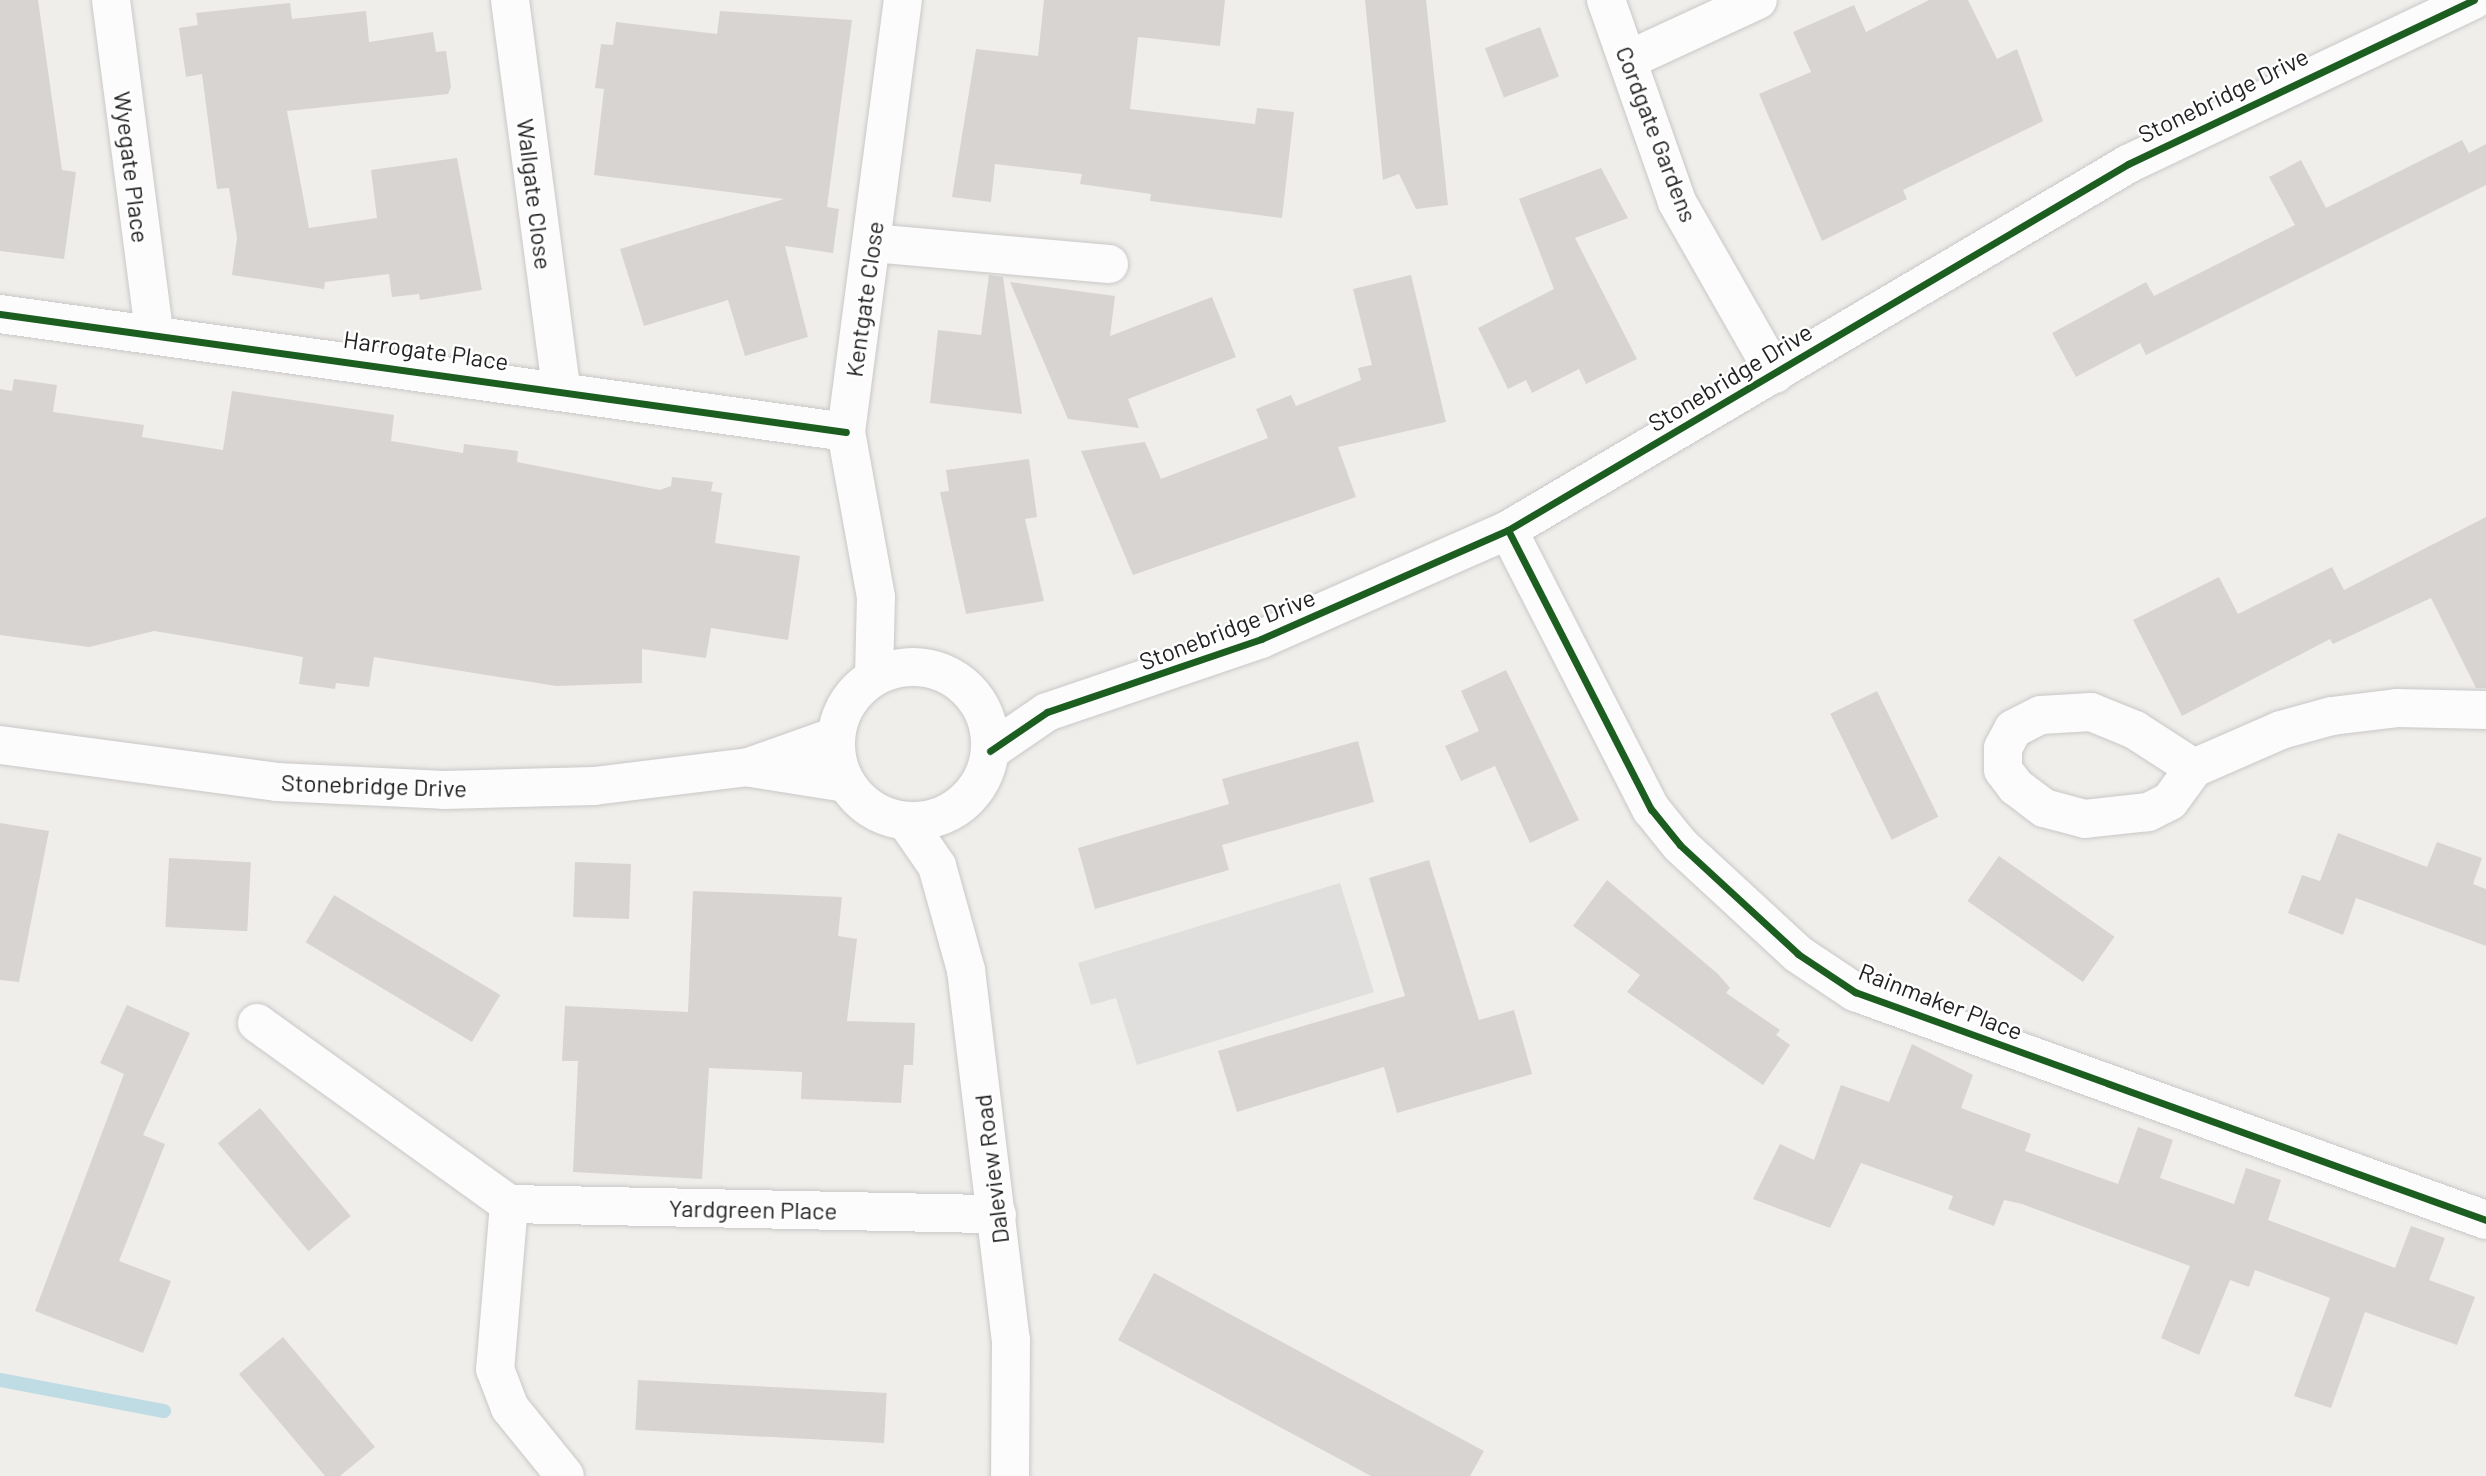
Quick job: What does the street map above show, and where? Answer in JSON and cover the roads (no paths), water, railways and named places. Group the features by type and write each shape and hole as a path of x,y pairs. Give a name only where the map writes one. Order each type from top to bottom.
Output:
{"street":[{"name":"Wyegate Place","path":"111,0 154,333"},
{"name":"Wallgate Close","path":"510,0 561,388"},
{"name":"Kentgate Close","path":"874,677 876,597 846,432 903,0"},
{"name":"Cordgate Gardens","path":"1606,0 1677,202 1775,374"},
{"path":"1628,60 1758,0"},
{"name":"Stonebridge Drive","path":"990,751 1047,712 1261,639 1508,530 2128,164 2473,0"},
{"path":"873,243 1109,264"},
{"name":"Harrogate Place","path":"0,314 561,388 846,432"},
{"name":"Rainmaker Place","path":"1508,530 1651,809 1680,845 1798,954 1855,992 2486,1220"},
{"name":"Kentgate Close","path":"876,597 921,667"},
{"path":"937,866 953,810 978,785 990,751 980,705 955,678 921,667 874,677 847,702 836,736 846,783 871,809 906,821 953,810"},
{"name":"Stonebridge Drive","path":"980,705 1047,712"},
{"path":"2194,768 2281,730 2332,716 2397,708 2486,710"},
{"name":"Stonebridge Drive","path":"0,745 278,782 444,790 594,786 749,767 836,736"},
{"name":"Stonebridge Drive","path":"749,767 846,783"},
{"name":"Daleview Road","path":"906,821 937,866 966,970 1011,1340 1010,1476"},
{"path":"257,1023 509,1204 495,1369 510,1408 565,1476"},
{"name":"Yardgreen Place","path":"509,1204 997,1214"}],"waterway":[{"path":"0,1380 164,1411"}]}
